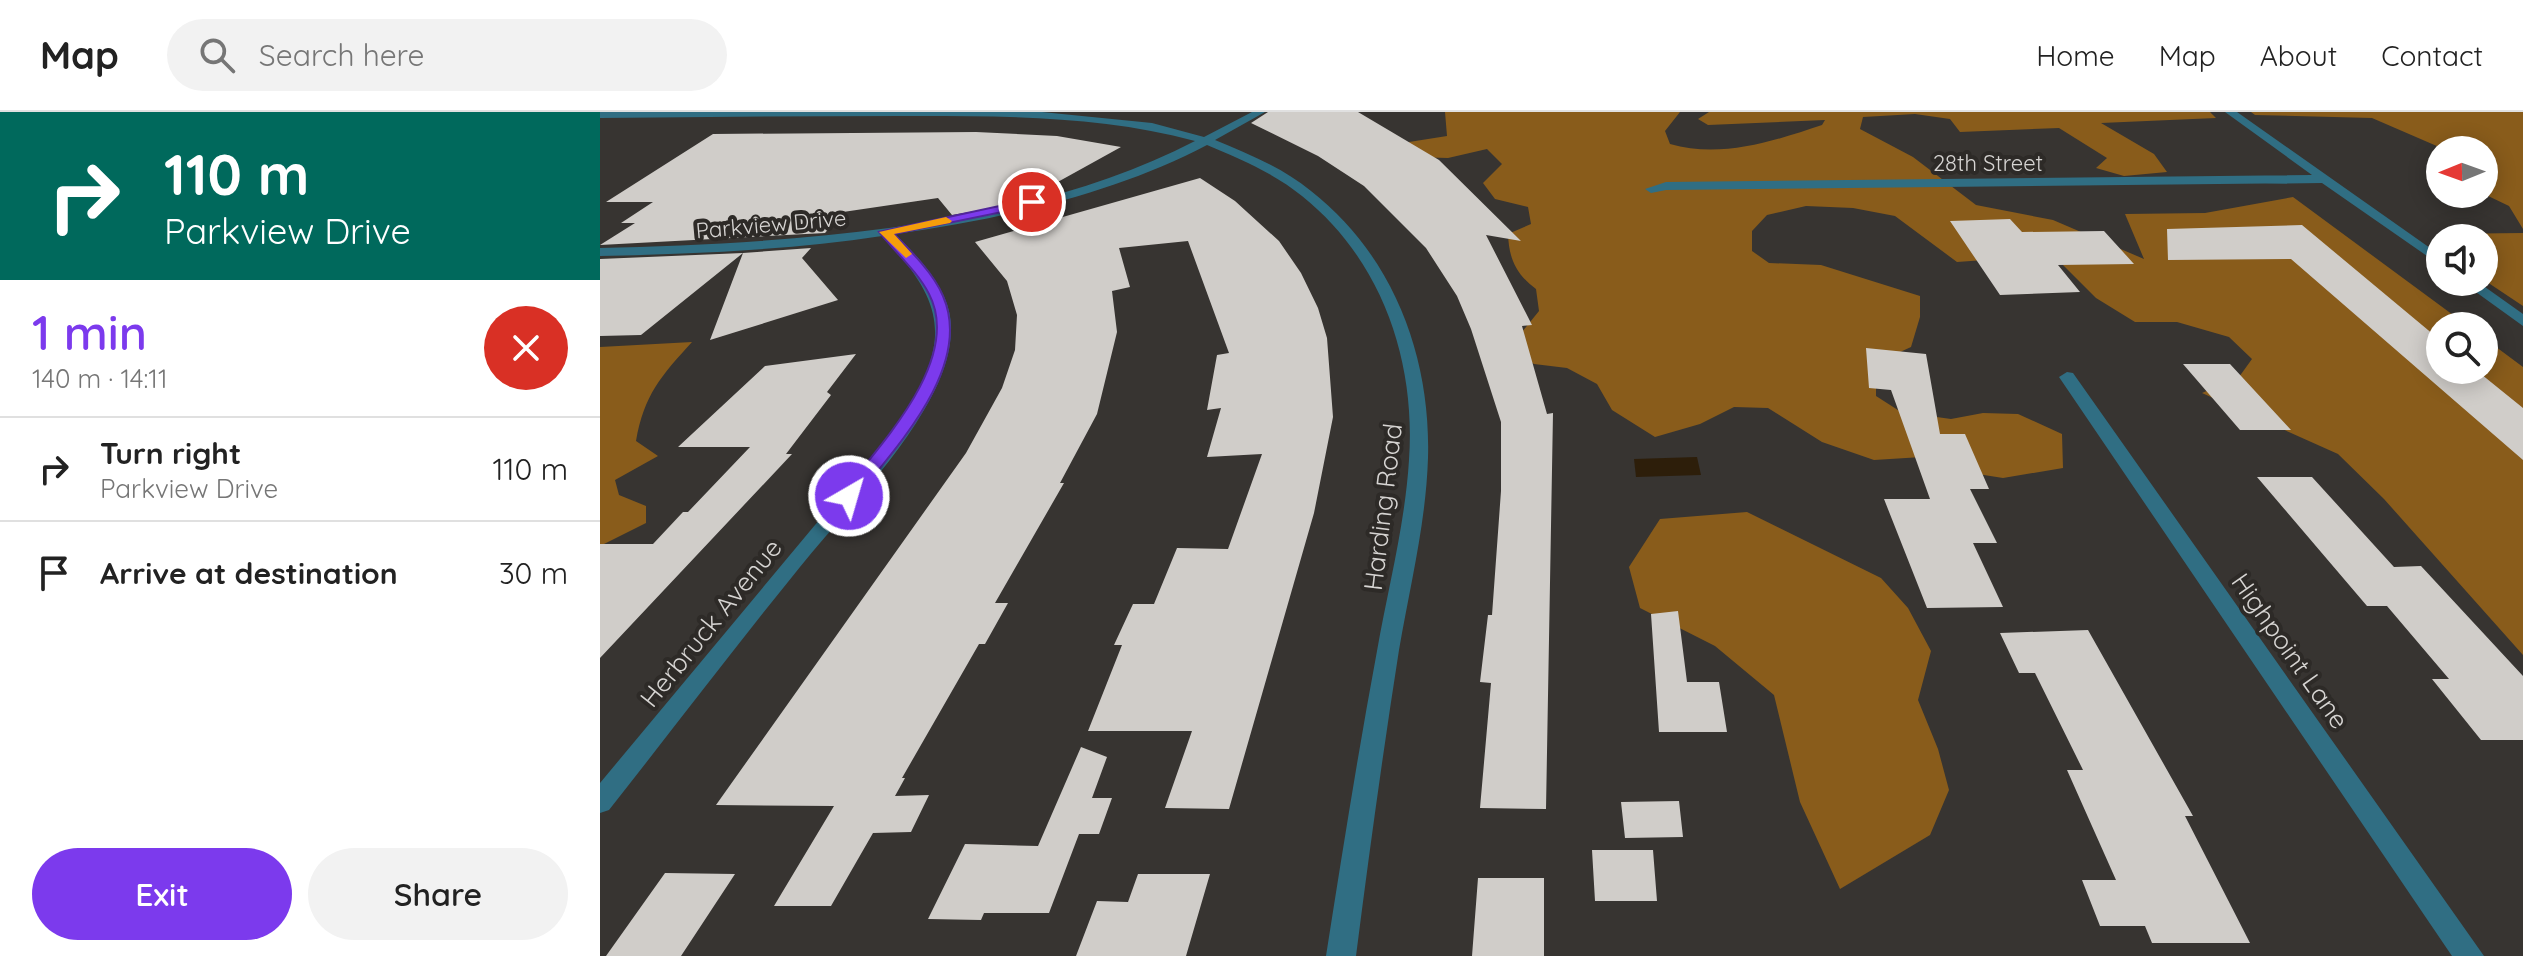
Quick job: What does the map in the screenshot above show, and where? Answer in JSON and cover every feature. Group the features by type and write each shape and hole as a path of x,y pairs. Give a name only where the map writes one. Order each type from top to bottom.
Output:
{"street":[{"name":"Parkview Drive","path":"600,252 729,250 885,232 1045,199 1128,175 1212,141 1260,112"},
{"path":"2230,112 2426,251"},
{"name":"Harding Road","path":"600,115 1068,115 1151,125 1212,141 1276,173 1335,217 1360,246 1395,303 1412,356 1419,435 1412,512 1365,784 1341,956"},
{"name":"28th Street","path":"1651,189 1666,186 1783,184 2326,179"},
{"name":"Herbruck Avenue","path":"600,802 906,424 929,386 941,348 943,316 932,289 885,232"},
{"path":"2488,296 2523,321"},
{"name":"Highpoint Lane","path":"2067,377 2469,956"}],"shaded area":[{"path":"1445,112 1680,112 1665,131 1670,144 1709,150 1766,142 1822,125 1825,120 1708,125 1698,119 1709,112 2210,112 2216,118 2101,123 2154,154 2167,172 2124,176 2096,168 2107,158 2059,128 1960,132 1950,119 1915,114 1863,117 1860,129 1913,157 1976,205 2053,220 2144,259 2125,214 2205,213 2293,197 2449,312 2426,312 2426,384 2498,384 2498,348 2523,367 2523,655 2384,499 2338,454 2202,393 2239,377 2252,359 2229,337 2177,322 2135,322 2096,298 2053,255 1957,262 1895,216 1853,208 1806,206 1767,215 1752,231 1752,251 1769,263 1821,265 1920,296 1920,317 1911,347 1876,363 1876,396 1901,412 1951,419 1983,413 2018,414 2062,434 2063,468 2003,478 1952,470 1922,457 1874,460 1822,442 1768,408 1734,407 1700,424 1655,437 1612,410 1597,384 1567,368 1534,364 1509,348 1539,311 1536,289 1519,272 1512,258 1508,234 1531,224 1528,207 1495,199 1483,183 1502,164 1487,149 1448,158 1412,157 1409,142 1447,136"},
{"path":"2251,112 2523,112 2523,229 2509,206 2498,201 2498,136 2426,136 2426,141 2372,118 2255,115"},
{"path":"2498,233 2523,233 2523,306 2498,289"},
{"path":"692,342 655,387 639,425 636,441 658,456 615,480 619,495 646,506 646,523 600,546 600,347"},
{"path":"1697,457 1701,475 1636,477 1634,459"},
{"path":"1747,512 1881,578 1908,608 1931,651 1918,700 1938,749 1949,790 1930,835 1840,889 1800,802 1774,695 1715,646 1640,608 1629,567 1660,519"}],"building":[{"path":"1268,112 1358,112 1439,160 1521,241 1486,235 1532,325 1522,326 1547,414 1553,413 1546,809 1480,808 1491,683 1480,682 1488,615 1492,615 1501,491 1501,422 1471,329 1457,296 1426,248 1364,186 1318,156 1251,123"},
{"path":"976,132 1057,136 1121,147 1027,199 981,210 952,215 938,198 843,212 825,233 600,245 635,223 621,223 653,202 606,202 713,134"},
{"path":"1200,178 1235,201 1279,241 1301,273 1318,308 1327,338 1333,417 1314,513 1229,809 1165,808 1192,731 1088,731 1122,645 1114,645 1133,604 1154,604 1177,548 1228,549 1262,454 1207,457 1221,408 1207,410 1217,355 1229,353 1188,241 1119,248 1130,287 1112,291 1117,332 1097,414 1060,483 1064,483 995,603 1008,603 985,644 979,644 902,778 905,778 895,796 929,795 911,832 873,833 831,906 774,906 834,806 716,805 966,453 1002,388 1015,350 1017,315 1007,281 975,242"},
{"path":"2010,219 2022,232 2104,231 2134,264 2058,265 2080,292 2000,295 1950,221"},
{"path":"2302,225 2426,328 2426,376 2291,259 2168,260 2167,229"},
{"path":"811,248 802,258 838,300 710,340 743,253"},
{"path":"743,253 641,335 600,336 600,259"},
{"path":"1866,348 1926,354 1940,434 1965,434 1989,489 1970,489 1997,543 1973,543 2003,607 1927,608 1884,499 1930,499 1891,390 1869,388"},
{"path":"856,354 827,392 831,395 786,454 792,454 600,658 600,544 653,544 750,447 678,447 765,366"},
{"path":"2183,364 2230,364 2291,430 2240,430"},
{"path":"2435,384 2493,384 2523,408 2523,460"},
{"path":"2257,477 2312,477 2394,567 2421,566 2523,676 2523,740 2481,740 2432,679 2449,679 2387,606 2367,606"},
{"path":"1678,611 1687,682 1719,682 1727,732 1659,732 1651,614"},
{"path":"2088,630 2193,816 2185,816 2250,943 2152,943 2145,926 2100,926 2082,880 2116,880 2067,770 2083,770 2035,673 2019,673 2000,633"},
{"path":"1081,747 1107,757 1092,798 1112,798 1099,834 1079,834 1049,913 984,913 981,920 928,919 965,844 1038,846"},
{"path":"1679,801 1683,837 1625,838 1621,802"},
{"path":"1592,850 1653,850 1657,901 1595,901"},
{"path":"665,873 735,874 681,956 606,956"},
{"path":"1138,874 1210,874 1186,956 1076,956 1097,901 1128,902"},
{"path":"1478,878 1544,878 1544,956 1472,956"}],"slow traffic":[{"path":"906,254 885,232 946,221"}],"route":[{"path":"849,496 906,424 929,386 941,348 943,316 936,294 904,251 885,232 1032,202"}]}
